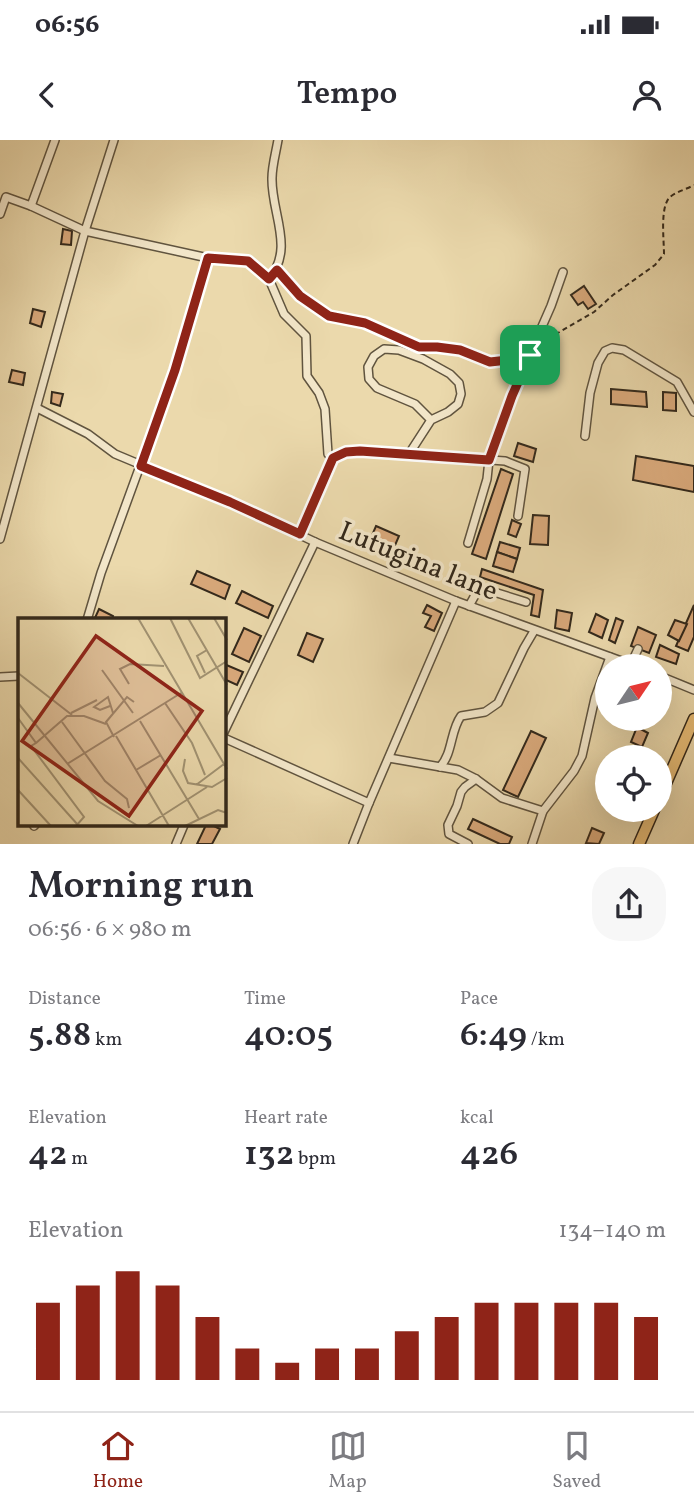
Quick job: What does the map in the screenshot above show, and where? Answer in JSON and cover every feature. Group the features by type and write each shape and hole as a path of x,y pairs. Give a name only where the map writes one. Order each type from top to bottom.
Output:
{"highway":[{"path":"672,769 694,719"},
{"path":"639,844 649,822"}],"street":[{"path":"31,206 55,140"},
{"path":"0,538 85,231 114,140"},
{"path":"269,279 277,270 282,243 272,179 278,140"},
{"path":"0,214 3,196 85,231 208,258 248,261 269,279 284,314 306,336 307,376 319,393 325,409 328,454 333,458"},
{"path":"88,618 101,573 175,370 208,258"},
{"path":"277,270 300,296 329,316 365,323 419,347"},
{"path":"468,543 487,478 489,460 563,272"},
{"path":"584,436 590,393 598,363 605,351 612,348 624,350 677,382 694,412"},
{"path":"409,454 431,420 458,404 461,394 459,383 450,374 423,359 399,350 384,349 374,356 368,367 369,379 377,388 415,404 431,420"},
{"name":"Lutugina lane","path":"37,408 88,434 115,454 230,502 315,542 456,601 601,654"},
{"path":"300,534 333,458 346,452 505,461 524,469 518,516"},
{"path":"226,728 315,542"},
{"path":"469,606 481,588 526,602"},
{"path":"353,844 456,601"},
{"path":"440,767 446,761 457,723 465,715 485,712 498,703 534,631"},
{"path":"637,654 638,649"},
{"path":"0,677 18,677"},
{"path":"672,681 694,690"},
{"path":"532,844 542,811 582,756 595,698"},
{"path":"226,739 369,803"},
{"path":"389,758 458,770 502,798 542,811"},
{"path":"468,844 449,834 448,825 461,792 476,779"},
{"path":"176,844 183,827"}],"path":[{"path":"419,347 460,350 490,362 530,355 551,337 594,312 655,265 664,254 663,223 666,206 670,198 694,185"}],"building":[{"path":"63,229 72,231 71,245 61,244"},
{"path":"584,286 596,304 588,309 583,302 578,305 571,295"},
{"path":"33,309 45,312 41,327 30,323"},
{"path":"12,370 25,373 23,385 9,382"},
{"path":"611,389 646,392 647,407 611,404"},
{"path":"52,392 63,394 60,406 51,403"},
{"path":"663,392 676,393 676,411 663,410"},
{"path":"518,443 536,449 533,462 514,456"},
{"path":"636,456 694,466 694,492 633,480"},
{"path":"501,469 513,474 486,559 472,554"},
{"path":"533,515 549,516 548,545 530,544"},
{"path":"512,520 521,524 516,537 508,534"},
{"path":"376,526 399,536 393,550 370,540"},
{"path":"500,542 520,548 517,559 497,552"},
{"path":"497,552 517,559 513,572 493,566"},
{"path":"482,569 543,590 539,617 531,615 534,595 480,577"},
{"path":"197,571 230,585 225,599 191,584"},
{"path":"242,591 273,606 268,618 236,603"},
{"path":"427,605 442,613 434,631 425,627 431,616 423,613"},
{"path":"694,605 694,637 688,651 676,646"},
{"path":"99,609 113,616 112,618 95,618"},
{"path":"557,610 572,613 569,631 555,628"},
{"path":"596,614 608,620 602,638 589,632"},
{"path":"616,618 623,621 615,643 609,640"},
{"path":"675,620 687,624 679,641 668,635"},
{"path":"638,627 656,635 649,653 631,646"},
{"path":"244,628 261,636 249,662 232,654"},
{"path":"307,633 323,639 313,662 298,655"},
{"path":"660,645 679,654 676,664 672,663 672,654 657,654"},
{"path":"226,665 243,672 237,685 226,680"},
{"path":"531,731 546,738 518,797 503,790"},
{"path":"635,732 648,733 643,745 631,742"},
{"path":"473,819 512,837 509,844 500,844 468,829"},
{"path":"205,827 220,829 212,844 197,844"},
{"path":"592,828 604,833 599,844 586,843"}],"route":[{"path":"208,258 248,261 269,279 277,270 300,296 329,316 365,323 419,347 460,350 490,362 530,355 489,460 346,452 333,458 300,534 141,466 175,370 208,258"}]}
